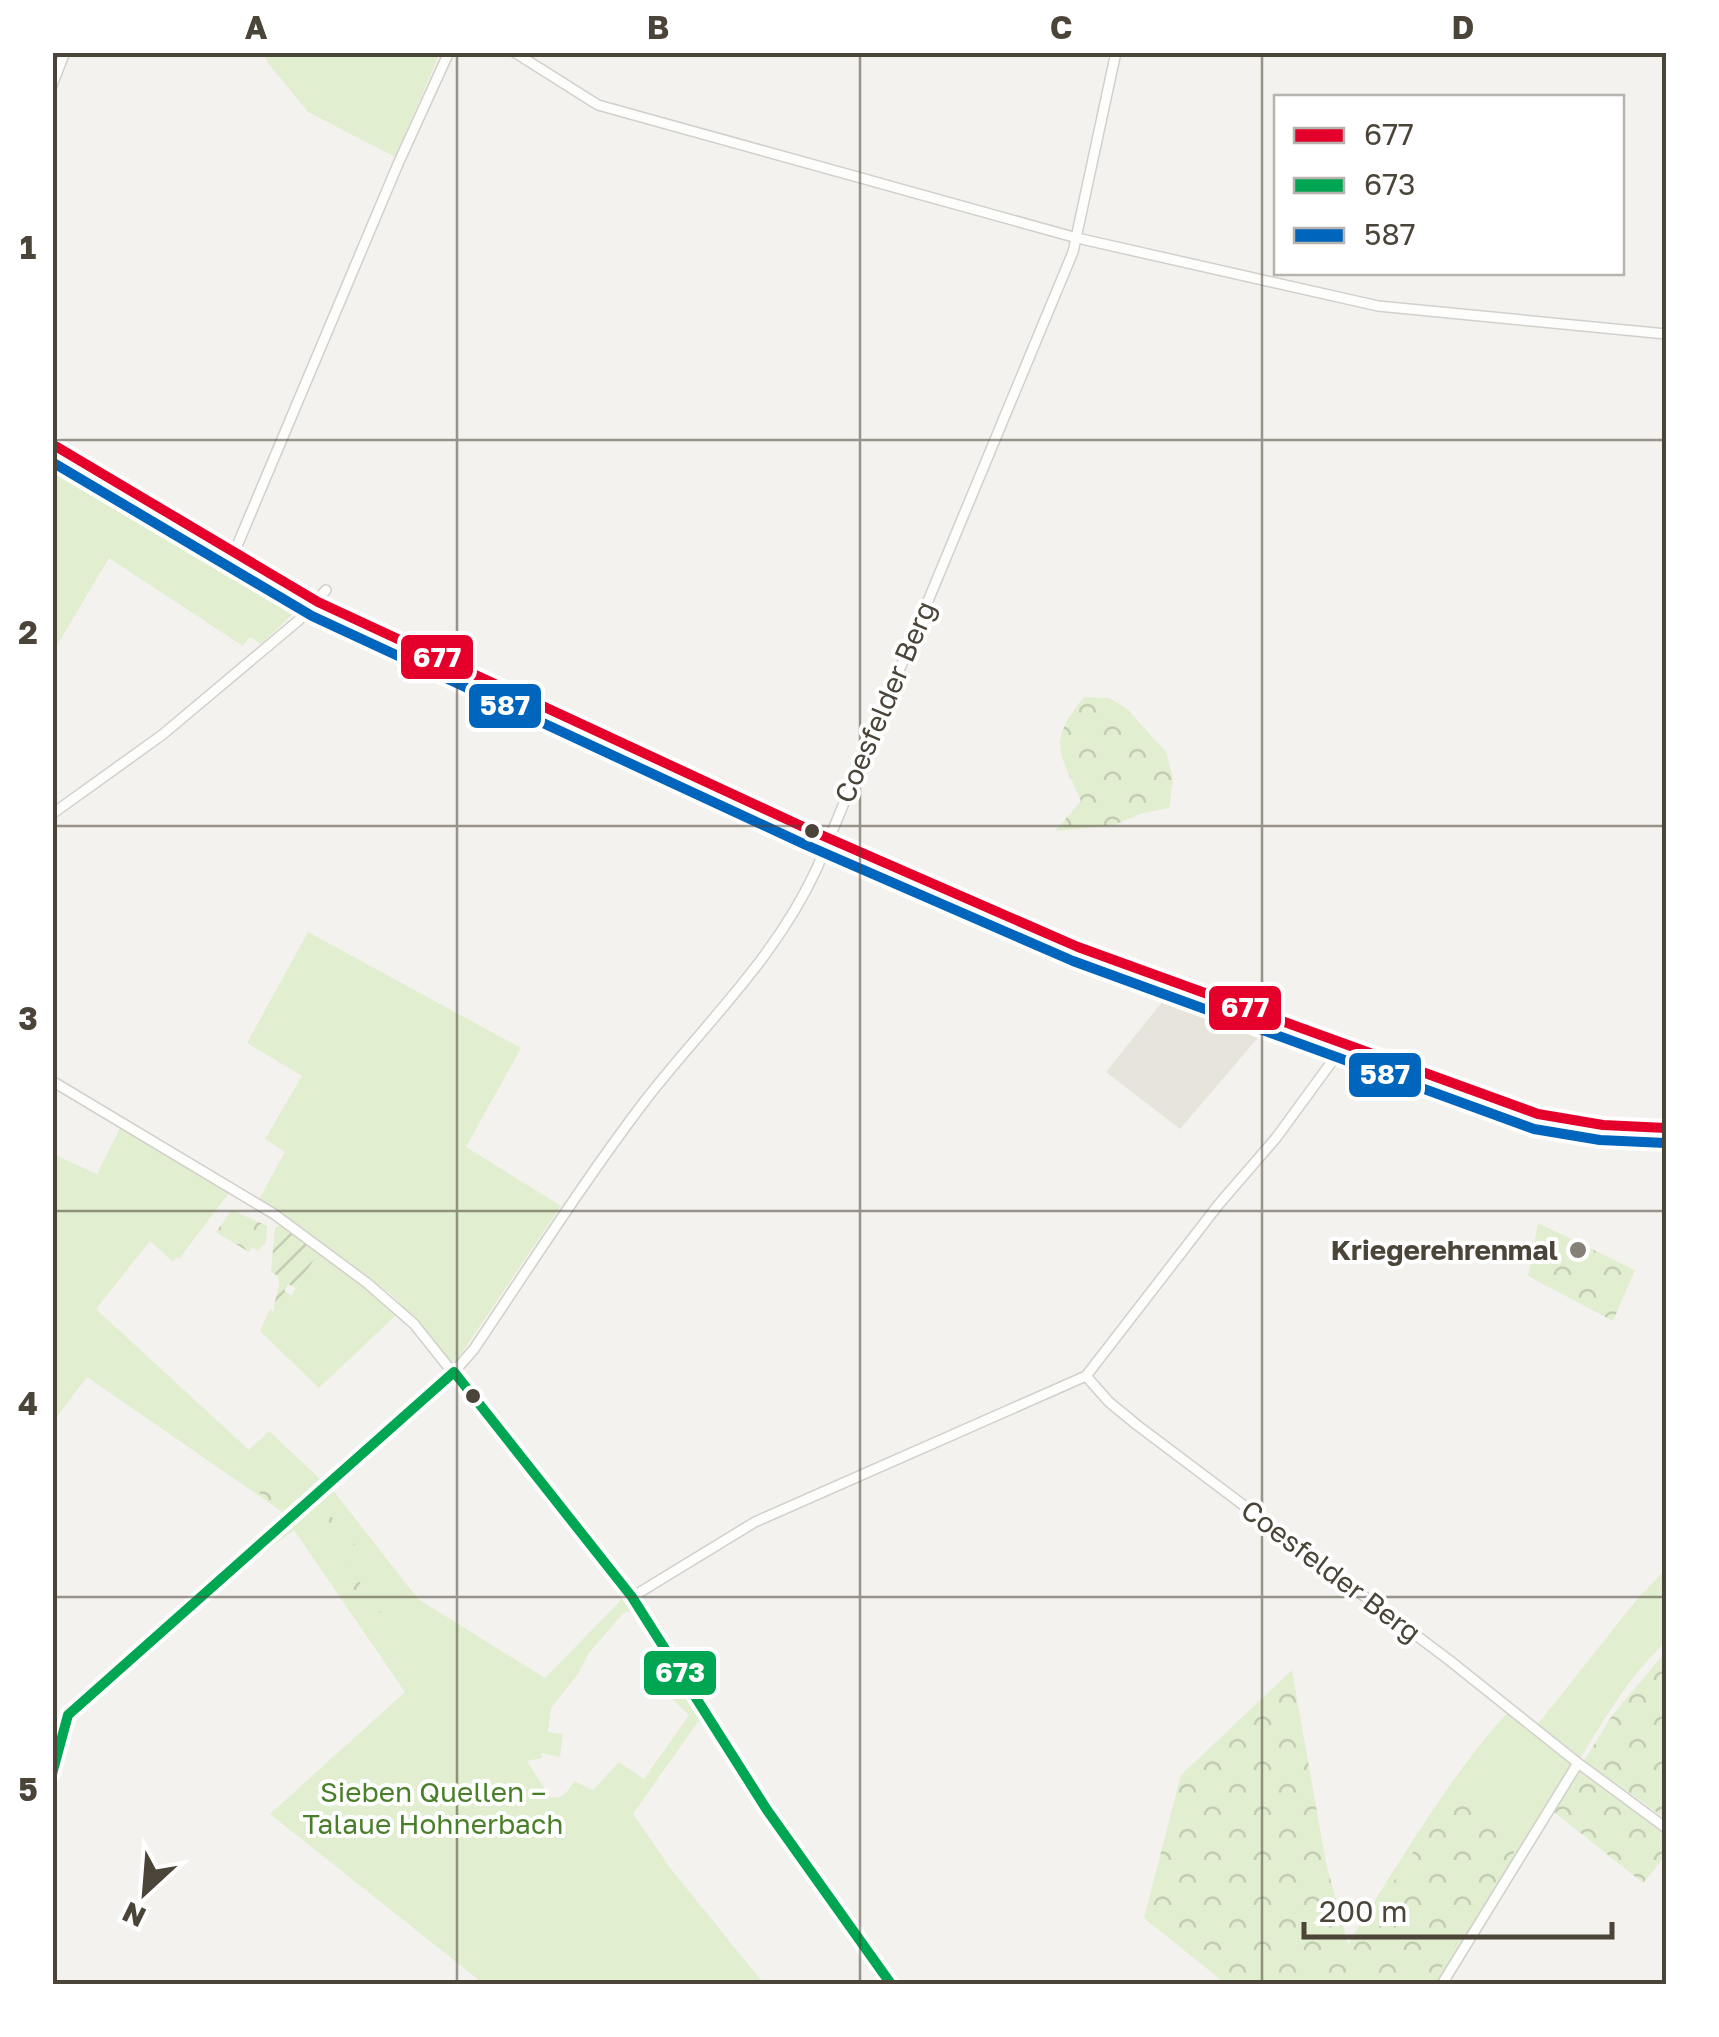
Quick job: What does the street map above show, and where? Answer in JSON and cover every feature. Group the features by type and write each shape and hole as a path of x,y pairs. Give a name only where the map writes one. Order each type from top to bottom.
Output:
{"street":[{"path":"52,85 65,52"},
{"path":"234,553 449,52"},
{"path":"514,52 598,105 1078,238 1378,306 1666,334"},
{"name":"Coesfelder Berg","path":"52,1776 68,1716 454,1372 474,1349 646,1100 767,956 801,903 1078,238 1116,52"},
{"path":"52,444 318,602 829,838 1078,947 1552,1118 1666,1128"},
{"path":"52,814 162,734 318,602 326,590"},
{"path":"632,1597 755,1522 1086,1376 1184,1248 1276,1138 1344,1045"},
{"path":"52,1080 274,1214 390,1302 454,1372 632,1597 794,1852 891,1984"},
{"name":"Coesfelder Berg","path":"1086,1376 1123,1414 1666,1828"},
{"path":"1442,1984 1578,1764"}],"shaded area":[{"path":"1170,992 1268,1026 1180,1129 1106,1072"}],"green space":[{"path":"265,52 440,53 395,157 308,112 267,62"},
{"path":"53,460 297,610 261,644 250,637 243,646 109,558 53,652"},
{"path":"1084,697 1109,698 1126,708 1166,752 1173,779 1169,808 1114,825 1055,831 1081,801 1060,748 1065,726"},
{"path":"308,932 521,1048 466,1147 561,1206 452,1362 392,1295 258,1201 285,1152 265,1139 302,1076 247,1043"},
{"name":"Sieben Quellen – Talaue Hohnerbach","path":"121,1126 229,1193 179,1259 173,1262 150,1241 96,1309 249,1450 269,1431 336,1494 418,1599 545,1678 624,1597 633,1611 623,1613 589,1653 551,1708 548,1732 563,1734 560,1757 541,1753 542,1758 527,1761 550,1797 555,1798 562,1796 574,1781 593,1790 619,1762 644,1779 689,1715 671,1698 678,1678 704,1721 697,1723 633,1814 671,1869 764,1984 484,1984 270,1814 405,1692 281,1511 87,1377 53,1422 53,1154 97,1174"},
{"path":"232,1210 267,1226 266,1242 258,1251 252,1247 249,1252 216,1232"},
{"path":"1538,1223 1635,1270 1613,1321 1528,1276"},
{"path":"280,1225 318,1253 296,1288 288,1284 284,1290 291,1296 291,1306 274,1313 279,1281 271,1272 275,1228"},
{"path":"318,1253 396,1315 319,1388 260,1331 270,1309 275,1313 291,1306 291,1296"},
{"path":"261,1480 294,1505 286,1512 254,1489"},
{"path":"317,1501 367,1563 359,1586 381,1613 384,1629 398,1654 351,1612 346,1560 314,1514 221,1587"},
{"path":"1666,1569 1666,1642 1630,1681 1581,1757 1538,1724 1638,1598"},
{"path":"1666,1651 1666,1819 1584,1761 1611,1717"},
{"path":"1292,1670 1326,1863 1349,1948 1456,1788 1518,1826 1522,1840 1431,1984 1226,1984 1144,1918 1181,1775"},
{"path":"1508,1712 1575,1765 1439,1984 1326,1984 1430,1814"},
{"path":"1579,1771 1666,1833 1666,1855 1643,1883 1553,1811"}],"transit line":[{"name":"677","path":"52,444 318,602 812,831 1078,947 1538,1114 1603,1125 1666,1128"},
{"name":"587","path":"52,462 312,616 806,845 1073,961 1534,1129 1600,1140 1665,1143"},
{"name":"673","path":"454,1372 632,1597 767,1810 891,1984"},
{"name":"673","path":"52,1774 68,1715 454,1372"}],"place":[{"name":"Kriegerehrenmal","path":"1578,1250"}]}
